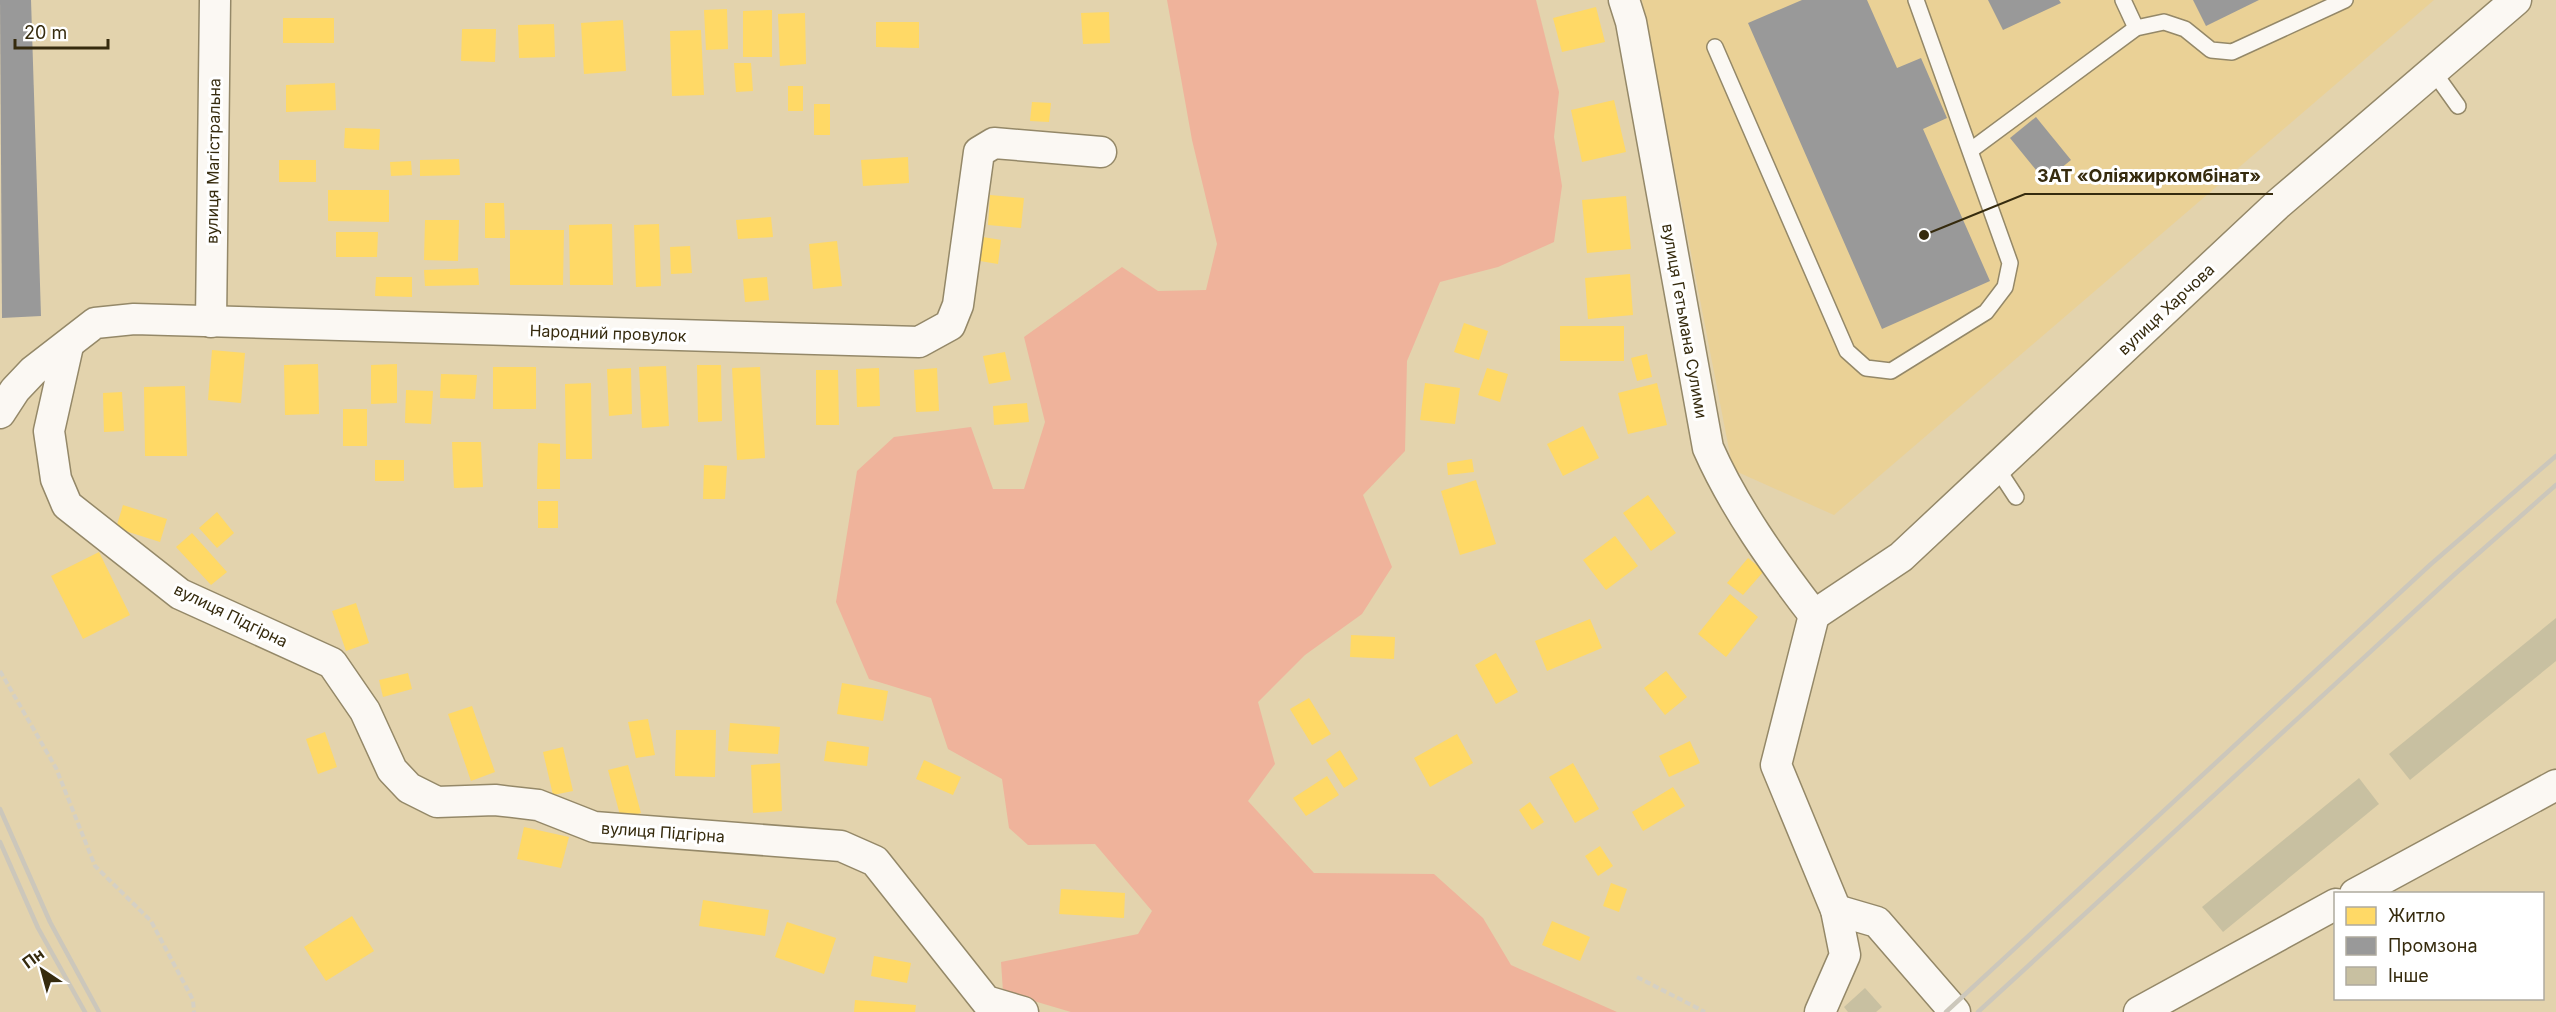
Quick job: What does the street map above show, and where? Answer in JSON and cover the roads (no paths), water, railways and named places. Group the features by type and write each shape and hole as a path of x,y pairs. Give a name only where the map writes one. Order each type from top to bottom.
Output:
{"street":[{"name":"вулиця Магістральна","path":"211,322 215,0"},
{"name":"вулиця Гетьмана Сулими","path":"1624,0 1631,22 1708,447 1721,477 1784,576 1814,615"},
{"name":"вулиця Харчова","path":"1814,615 1901,557 2278,204 2516,0"},
{"name":"Народний провулок","path":"0,413 15,390 33,370 68,346 95,323 134,319 919,342 950,325 958,305 979,152 994,142 1101,152"},
{"name":"вулиця Підгірна","path":"68,346 49,431 56,479 67,505 180,594 332,663 365,711 392,770 409,788 437,802 495,800 538,805 594,827 842,846 875,861 986,1001 1023,1012"},
{"path":"1814,615 1776,765 1836,910 1845,955 1820,1012"},
{"path":"2359,892 2556,785"},
{"path":"2158,1008 2334,905"},
{"path":"1836,910 1877,922 1955,1012"}],"lane":[{"path":"1715,47 1847,351 1866,368 1892,371 1986,312 2005,287 2010,263 1916,0"},
{"path":"2123,0 2136,28"},
{"path":"1971,150 2136,28 2163,22 2185,29 2211,50 2232,52 2345,0"},
{"path":"2433,71 2458,106"},
{"path":"1997,468 2016,497"}],"railway":[{"path":"1946,1012 2431,564 2556,456"},
{"path":"1978,1012 2455,574 2556,485"},
{"path":"0,809 50,922 99,1012"},
{"path":"0,842 38,928 85,1012"}],"place":[{"name":"ЗАТ «Оліяжиркомбінат»","path":"1924,235"}]}
